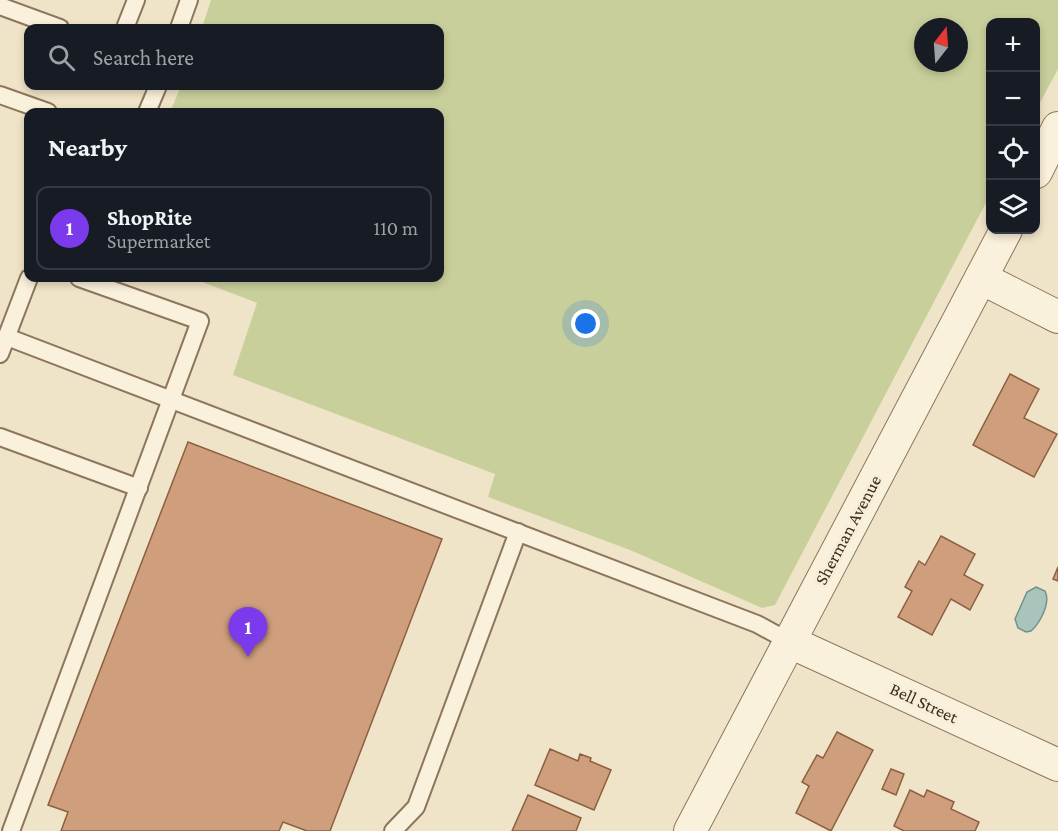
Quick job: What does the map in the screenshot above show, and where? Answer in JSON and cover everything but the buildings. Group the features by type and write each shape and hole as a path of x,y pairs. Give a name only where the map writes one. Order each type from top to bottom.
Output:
{"street":[{"path":"1040,162 1058,128"},
{"name":"Sherman Avenue","path":"690,831 1004,234"},
{"path":"981,278 1058,317"},
{"name":"Bell Street","path":"790,642 1058,765"}],"lane":[{"path":"127,24 136,0"},
{"path":"180,24 189,0"},
{"path":"0,6 49,24"},
{"path":"149,108 156,90"},
{"path":"0,95 37,108"},
{"path":"0,354 28,282"},
{"path":"11,831 200,321 90,282"},
{"path":"7,337 758,624 790,642"},
{"path":"0,437 139,488"},
{"path":"393,831 416,807 518,532"}],"green space":[{"path":"211,0 1058,0 1058,69 1040,103 1040,18 986,18 986,203 775,605 762,608 630,550 488,497 495,474 233,375 257,303 202,282 444,282 444,108 172,108 179,90 444,90 444,24 203,24"}],"water":[{"path":"1036,587 1045,591 1046,607 1031,631 1026,632 1018,628 1015,619 1027,592"}],"place":[{"name":"ShopRite","path":"248,657"}]}
